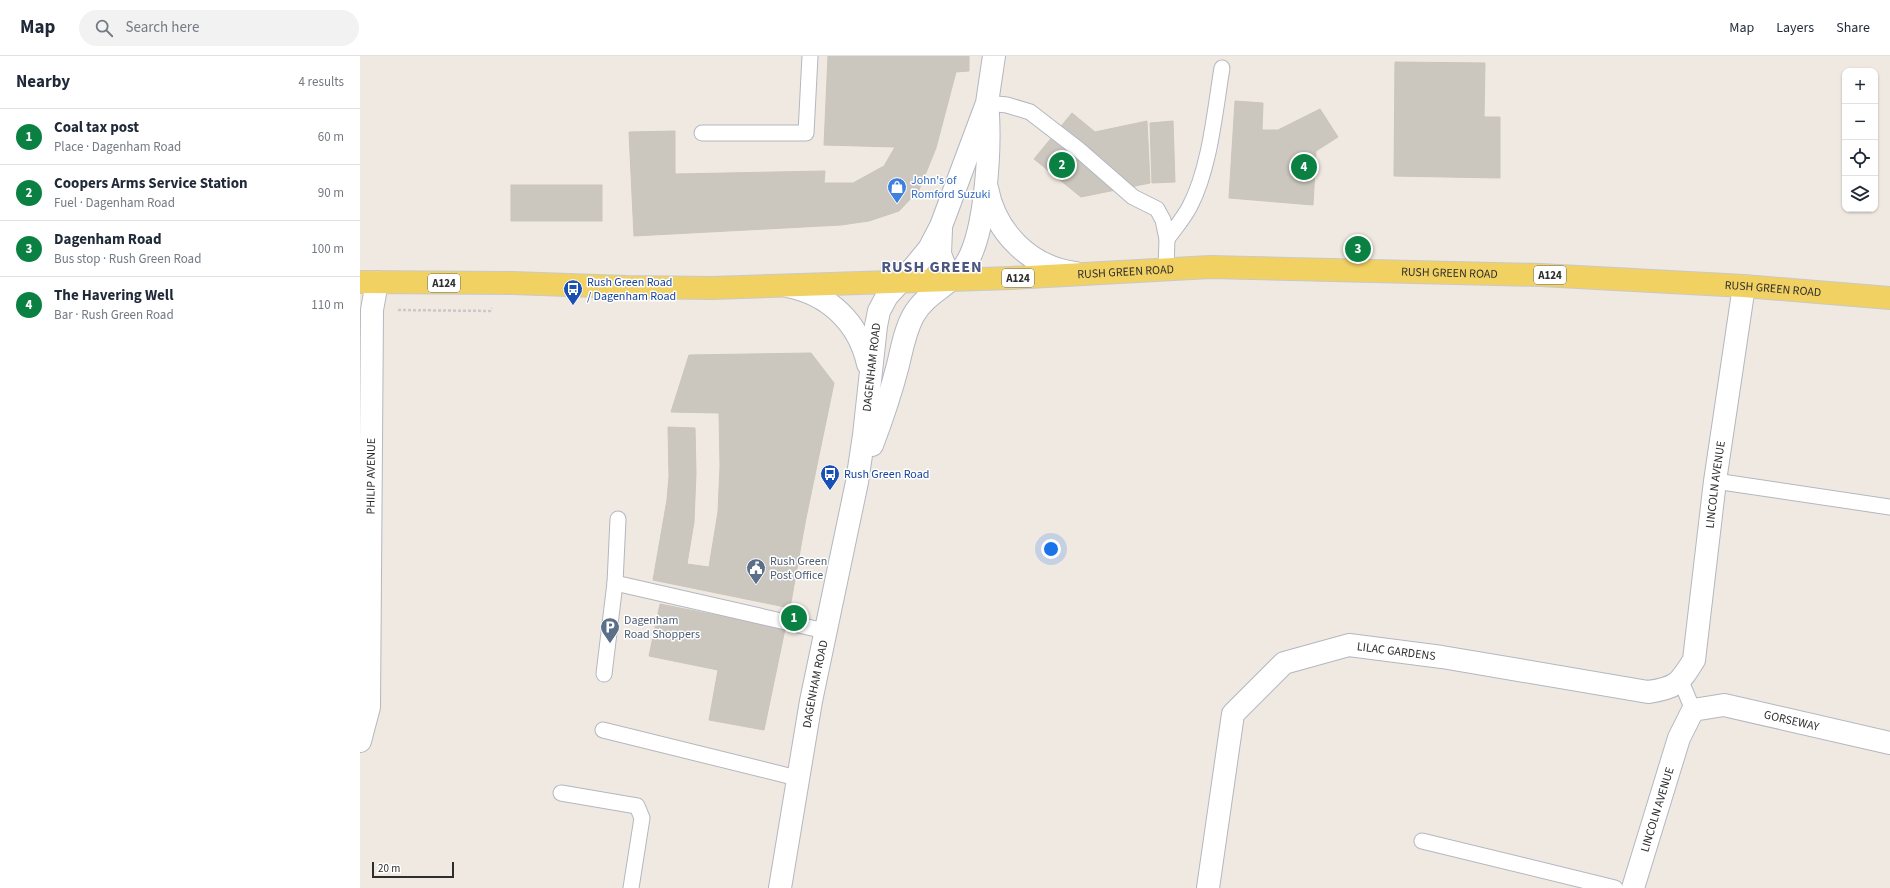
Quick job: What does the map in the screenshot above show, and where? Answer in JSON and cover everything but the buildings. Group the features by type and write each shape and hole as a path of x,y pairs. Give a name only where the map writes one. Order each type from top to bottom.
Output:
{"main road":[{"name":"RUSH GREEN ROAD","path":"368,282 512,283 712,288 950,280 1210,267 1502,273 1744,286 1890,298"}],"street":[{"name":"DAGENHAM ROAD","path":"906,329 924,300 963,268 972,254 977,237 989,155 987,103 994,56"},
{"name":"DAGENHAM ROAD","path":"780,888 797,778 825,631 857,482 870,387 874,338 880,311 886,296 929,249 941,226 987,103"},
{"path":"986,180 988,195 998,220 1019,248 1050,267 1067,272 1085,274"},
{"name":"DAGENHAM ROAD","path":"941,226 939,240 940,254 950,280"},
{"name":"PHILIP AVENUE","path":"360,741 364,706 372,310 368,282"},
{"name":"DAGENHAM ROAD","path":"857,482 886,406 906,329 907,305 904,292 898,282"},
{"path":"779,285 800,289 820,297 837,310 850,323 864,350 870,387"},
{"name":"LINCOLN AVENUE","path":"1681,680 1694,660 1715,481 1744,286"},
{"name":"LILAC GARDENS","path":"1208,888 1233,714 1284,663 1349,645 1442,657 1648,692 1666,690 1681,680"},
{"name":"GORSEWAY","path":"1693,710 1724,705 1890,743"},
{"name":"LINCOLN AVENUE","path":"1633,888 1679,738 1693,710"}],"lane":[{"path":"702,133 806,133 810,56"},
{"path":"1167,239 1183,218 1197,189 1205,165 1222,68"},
{"path":"987,103 1030,112 1078,149 1132,197 1156,209 1163,220 1167,239 1166,268"},
{"path":"1715,481 1890,507"},
{"path":"604,674 616,583 618,519"},
{"path":"616,583 825,631"},
{"path":"1681,680 1693,710"},
{"path":"603,730 797,778"},
{"path":"561,793 637,806 642,818 630,888"},
{"path":"1422,841 1615,888"}],"place":[{"name":"Coopers Arms Service Station","path":"1062,165"},
{"name":"The Havering Well","path":"1304,167"},
{"name":"John's of Romford Suzuki","path":"897,204"},
{"name":"Dagenham Road","path":"1358,249"},
{"name":"Rush Green Road / Dagenham Road","path":"573,306"},
{"name":"Rush Green Road","path":"830,491"},
{"name":"Rush Green Post Office","path":"756,585"},
{"name":"Coal tax post","path":"794,618"},
{"name":"Dagenham Road Shoppers","path":"610,644"}],"district":[{"name":"RUSH GREEN","path":"932,266"}]}
